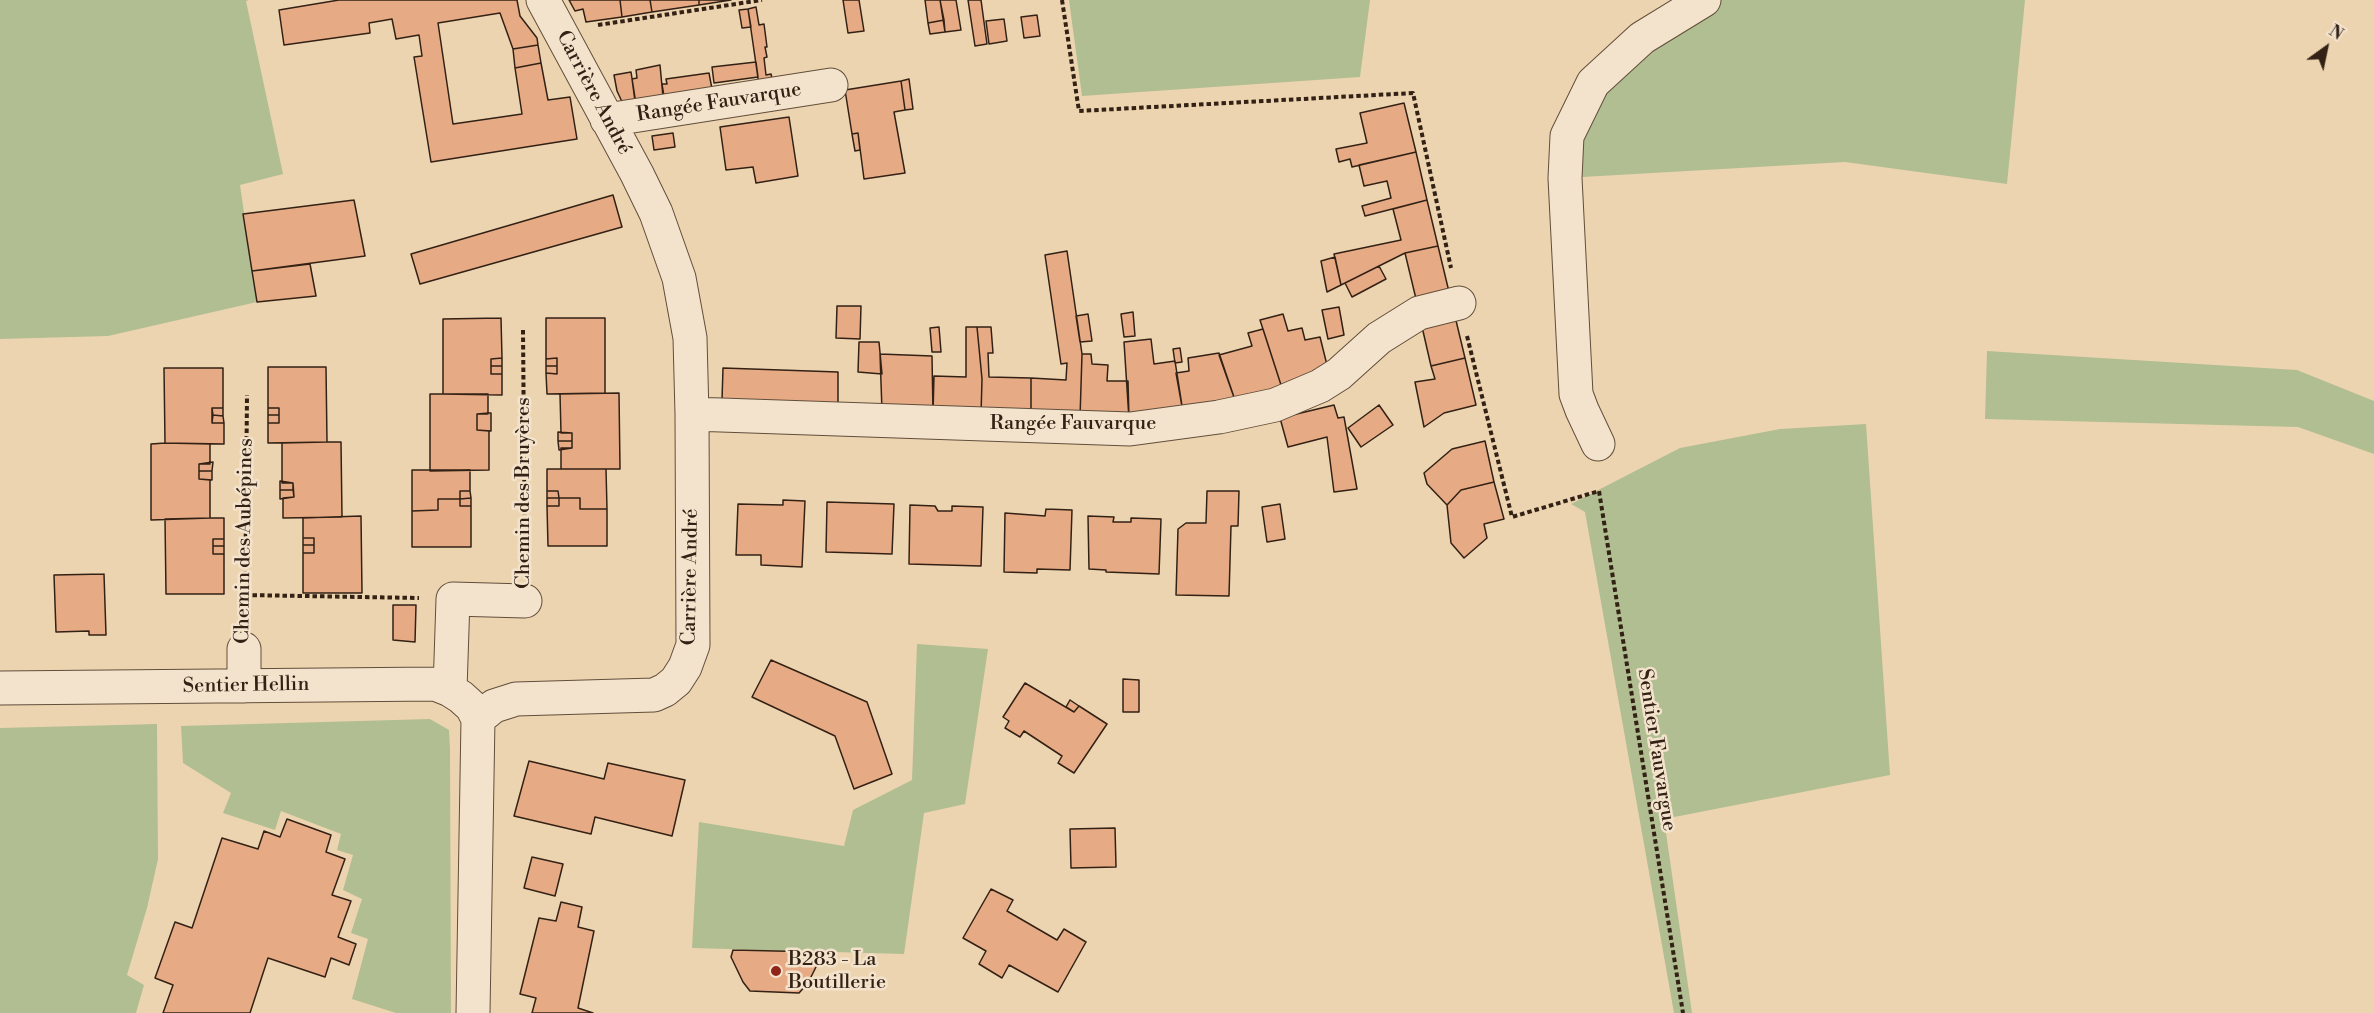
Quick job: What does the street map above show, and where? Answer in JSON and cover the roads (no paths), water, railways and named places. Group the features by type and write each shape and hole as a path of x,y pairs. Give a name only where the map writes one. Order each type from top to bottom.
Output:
{"street":[{"name":"Carrière André","path":"478,719 494,706 516,699 644,696 666,690 676,681 685,667 693,645 690,338 679,278 656,213 637,174 543,0"},
{"path":"1598,444 1576,394 1565,178 1567,136 1593,83 1642,38 1704,0"},
{"name":"Rangée Fauvarque","path":"607,120 831,85"},
{"name":"Rangée Fauvarque","path":"692,414 1130,429 1219,417 1275,405 1320,386 1339,374 1378,338 1419,313 1459,303"},
{"name":"Chemin des Bruyères","path":"450,690 453,599 525,601"},
{"name":"Chemin des Aubépines","path":"244,649 244,686"},
{"name":"Sentier Hellin","path":"0,688 435,684 450,690 472,707 478,719"},
{"path":"472,1013 478,719"}],"place":[{"name":"B283 - La Boutillerie","path":"776,971"}]}
